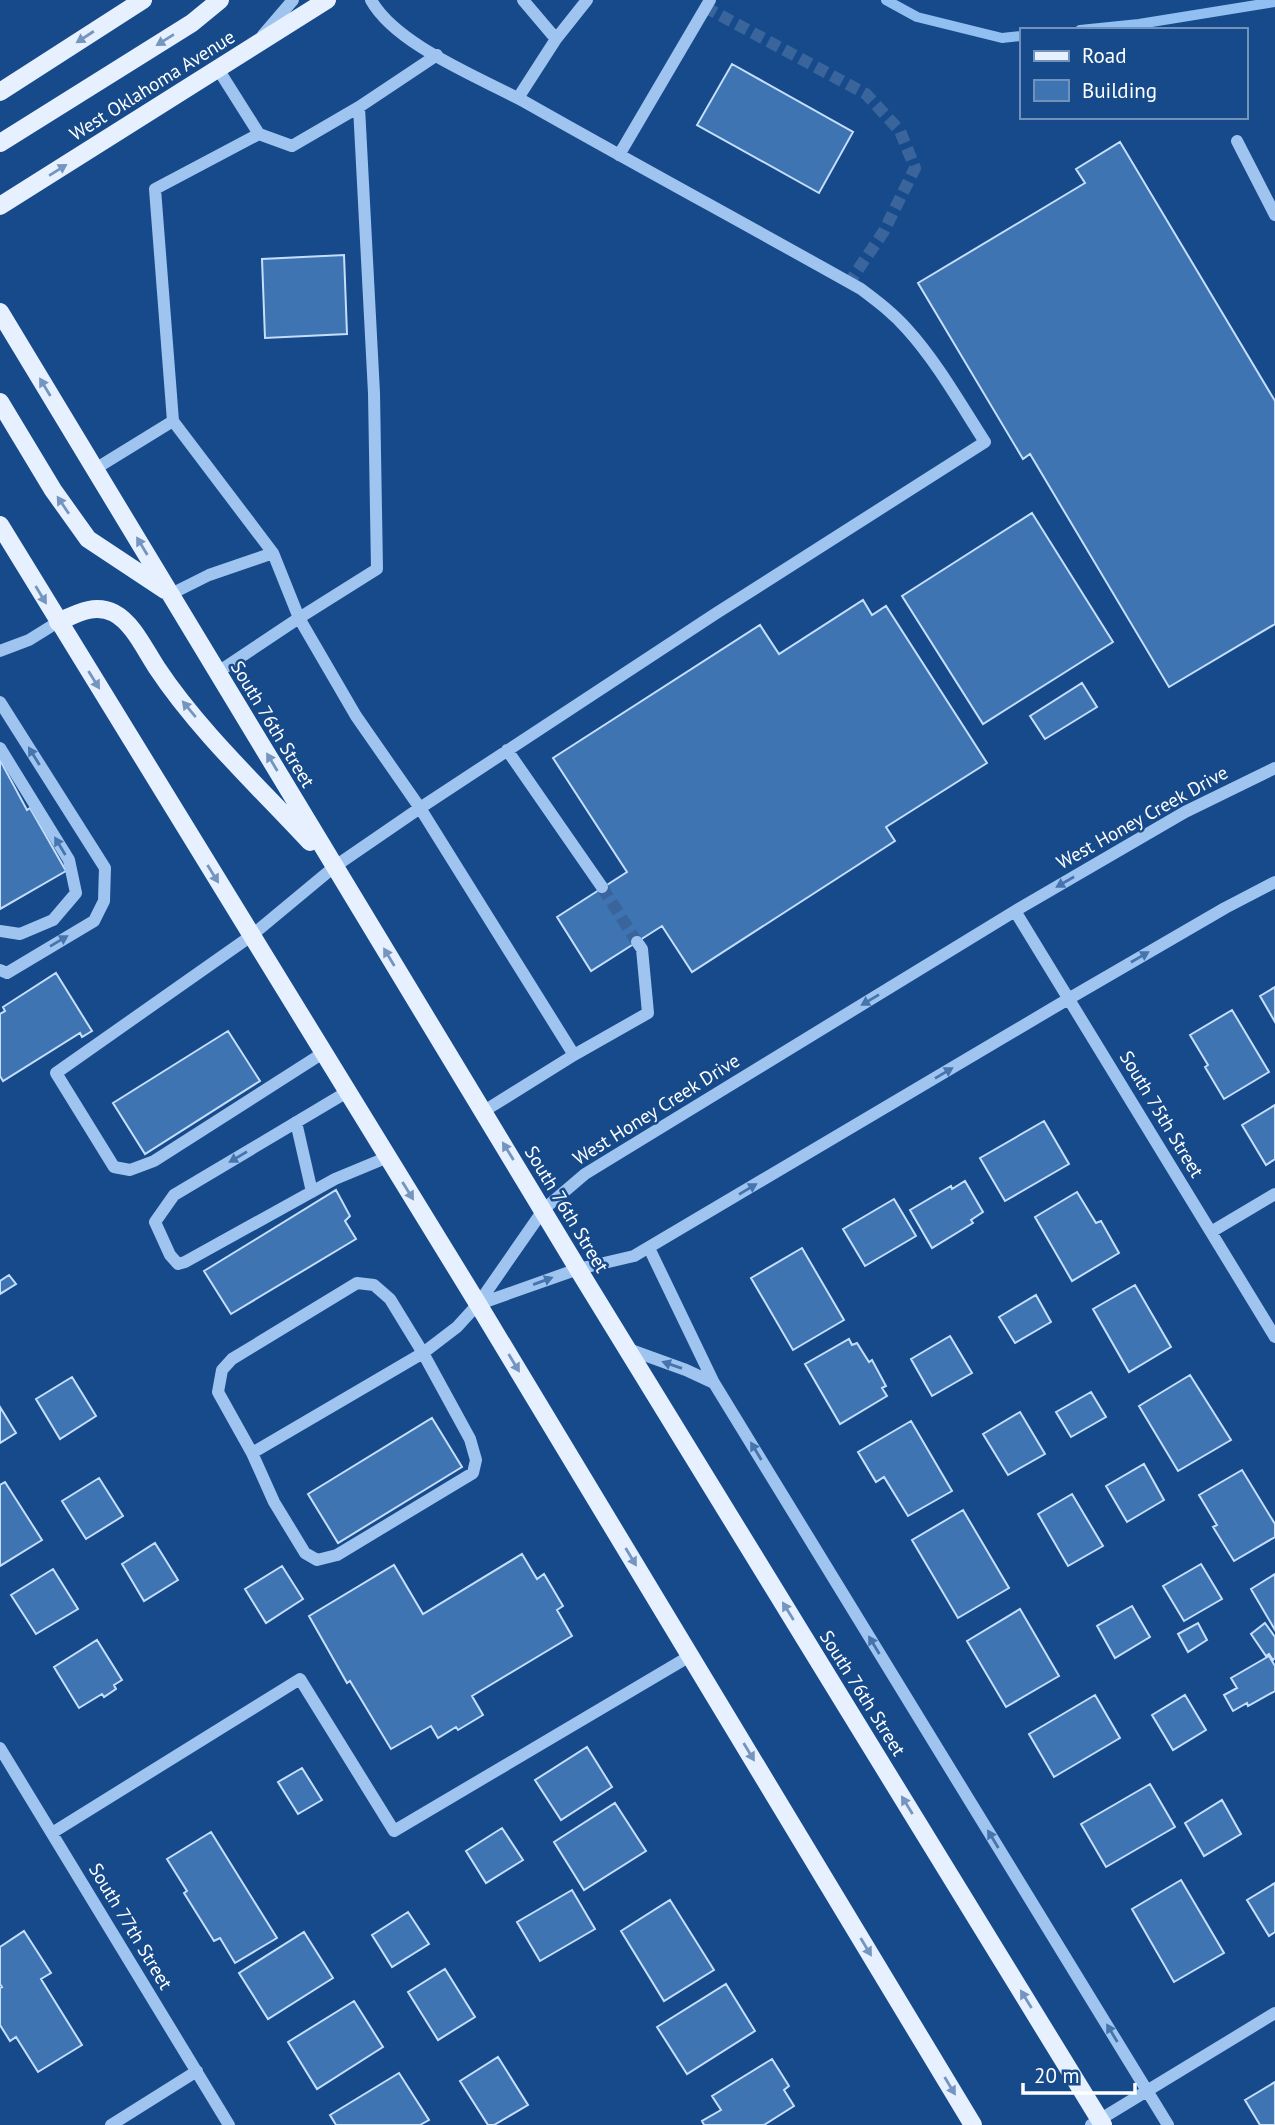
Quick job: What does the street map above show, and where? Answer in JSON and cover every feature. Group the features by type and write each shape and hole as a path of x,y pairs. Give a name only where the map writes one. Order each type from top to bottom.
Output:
{"main road":[{"path":"0,92 143,0"},
{"path":"0,144 192,23 220,0"},
{"name":"West Oklahoma Avenue","path":"0,206 327,0"},
{"name":"South 76th Street","path":"0,312 334,867 1098,2123"},
{"path":"0,402 53,490 88,540 171,594"},
{"path":"0,526 478,1304 973,2125"},
{"path":"58,622 89,609 115,614 130,626 165,680 195,717 334,867"}],"street":[{"path":"251,48 293,0"},
{"path":"323,1053 154,1161 130,1170 114,1167 56,1073 251,936 334,867 420,808 715,614 985,442 948,384 908,330 886,307 861,289 437,55 387,23 370,0"},
{"path":"523,0 556,38"},
{"path":"517,98 556,38 587,0"},
{"path":"619,155 710,0"},
{"path":"218,69 259,134 292,146 359,107 437,55"},
{"path":"218,672 377,569 374,393 359,107"},
{"path":"259,134 155,189 173,421 273,553 299,618 356,716 420,808 574,1055"},
{"path":"1237,141 1275,215"},
{"path":"95,469 173,421"},
{"path":"171,594 209,575 273,553"},
{"path":"0,651 29,640 58,622"},
{"path":"0,702 105,868 104,901 94,920 6,973 0,970"},
{"path":"0,748 69,860 76,893 53,920 20,934 0,931"},
{"path":"507,750 602,887"},
{"name":"West Honey Creek Drive","path":"252,1453 423,1353 457,1327 478,1304 544,1209 585,1174 1015,911 1185,812 1275,768"},
{"path":"478,1304 578,1269 634,1256 1224,908 1275,882"},
{"name":"South 75th Street","path":"1015,911 1275,1337"},
{"path":"484,1111 648,1013 642,949 637,942"},
{"path":"347,1091 174,1195 155,1222 170,1255 178,1264 334,1179 387,1157"},
{"path":"296,1122 312,1192"},
{"path":"1211,1232 1275,1194"},
{"name":"South 76th Street","path":"649,1248 714,1383 1168,2125"},
{"path":"357,1283 374,1285 390,1299 470,1439 476,1460 473,1473 337,1555 317,1560 305,1553 274,1502 252,1453 218,1392 222,1370 232,1359 357,1283"},
{"path":"628,1349 714,1383"},
{"path":"52,1833 300,1679 394,1831 690,1656"},
{"name":"South 77th Street","path":"0,1748 229,2125"},
{"path":"1098,2123 1275,2013"},
{"path":"111,2125 197,2071"}],"building":[{"path":"732,64 853,132 819,193 697,125"},
{"path":"1120,142 1275,401 1275,624 1169,687 1030,454 1023,459 918,283 1085,183 1076,169"},
{"path":"344,255 347,334 265,338 262,259"},
{"path":"1032,513 1113,642 983,724 902,596"},
{"path":"863,600 872,615 886,606 987,763 886,827 895,841 692,972 662,926 591,971 557,917 627,872 553,758 760,625 779,654"},
{"path":"1082,683 1097,707 1045,739 1030,716"},
{"path":"0,760 27,810 30,808 66,871 0,909"},
{"path":"56,973 92,1031 82,1037 80,1033 3,1081 0,1076 0,1014 5,1011 3,1007"},
{"path":"1275,987 1275,1022 1260,996"},
{"path":"1232,1010 1269,1072 1224,1099 1190,1035"},
{"path":"228,1031 260,1081 145,1154 113,1103"},
{"path":"1275,1105 1275,1159 1266,1165 1242,1125"},
{"path":"1044,1121 1069,1164 1005,1201 980,1158"},
{"path":"965,1181 983,1212 971,1220 973,1223 932,1248 910,1210 951,1186 952,1189"},
{"path":"336,1190 350,1216 345,1221 356,1239 231,1314 204,1271"},
{"path":"1077,1192 1096,1223 1101,1221 1119,1253 1072,1281 1035,1217"},
{"path":"894,1199 916,1236 865,1266 843,1229"},
{"path":"802,1248 844,1320 793,1350 751,1278"},
{"path":"9,1275 16,1284 0,1294 0,1281"},
{"path":"1135,1285 1171,1347 1129,1372 1093,1309"},
{"path":"1036,1295 1051,1322 1015,1343 999,1317"},
{"path":"950,1336 972,1373 932,1396 911,1359"},
{"path":"849,1339 852,1345 857,1343 869,1362 872,1360 886,1386 882,1388 887,1396 840,1424 805,1364"},
{"path":"1190,1375 1231,1440 1178,1471 1139,1406"},
{"path":"72,1377 96,1416 60,1439 36,1399"},
{"path":"1091,1392 1106,1417 1071,1437 1056,1412"},
{"path":"0,1407 16,1433 0,1443"},
{"path":"1020,1412 1045,1454 1008,1475 983,1434"},
{"path":"432,1418 462,1467 338,1543 308,1494"},
{"path":"911,1421 952,1491 908,1516 884,1477 876,1482 858,1452"},
{"path":"1144,1464 1164,1500 1127,1522 1106,1486"},
{"path":"1242,1470 1275,1524 1275,1537 1234,1561 1213,1527 1217,1525 1199,1495"},
{"path":"99,1478 123,1516 86,1539 62,1501"},
{"path":"5,1482 42,1540 0,1566 0,1485"},
{"path":"1072,1494 1103,1546 1068,1566 1038,1514"},
{"path":"963,1510 1009,1588 958,1618 912,1540"},
{"path":"155,1543 178,1580 144,1601 122,1564"},
{"path":"522,1554 537,1579 544,1574 563,1606 557,1610 572,1636 472,1696 483,1715 438,1738 431,1726 391,1749 350,1681 347,1683 309,1616 394,1565 423,1614"},
{"path":"1201,1564 1222,1599 1184,1621 1163,1586"},
{"path":"282,1566 303,1599 266,1623 245,1589"},
{"path":"53,1569 78,1609 36,1634 11,1595"},
{"path":"1275,1574 1275,1630 1251,1589"},
{"path":"1132,1606 1150,1637 1115,1658 1097,1626"},
{"path":"1020,1609 1059,1676 1006,1707 967,1641"},
{"path":"1198,1623 1207,1640 1188,1652 1178,1634"},
{"path":"1265,1623 1275,1637 1273,1660 1269,1654 1266,1656 1251,1634"},
{"path":"97,1640 122,1680 114,1685 116,1689 104,1697 102,1694 79,1708 54,1667"},
{"path":"1269,1656 1275,1666 1275,1691 1233,1711 1224,1695 1237,1688 1231,1678"},
{"path":"1095,1695 1120,1738 1054,1777 1029,1734"},
{"path":"1185,1695 1206,1730 1173,1750 1152,1715"},
{"path":"587,1747 612,1787 561,1820 535,1780"},
{"path":"302,1768 322,1800 298,1814 278,1782"},
{"path":"1150,1784 1175,1827 1106,1867 1081,1824"},
{"path":"1222,1800 1241,1834 1204,1856 1185,1823"},
{"path":"615,1803 646,1851 584,1890 554,1842"},
{"path":"502,1828 523,1860 486,1883 466,1851"},
{"path":"211,1832 277,1938 235,1963 220,1938 214,1941 184,1893 187,1891 167,1859"},
{"path":"1181,1880 1224,1953 1174,1982 1132,1909"},
{"path":"1275,1883 1275,1932 1269,1936 1247,1900"},
{"path":"572,1890 595,1929 540,1961 517,1922"},
{"path":"670,1900 714,1970 664,2001 621,1931"},
{"path":"408,1912 429,1944 392,1967 372,1935"},
{"path":"24,1931 51,1973 41,1979 82,2045 38,2072 16,2037 10,2041 0,2025 0,1947"},
{"path":"304,1932 333,1978 268,2019 239,1973"},
{"path":"445,1969 475,2017 438,2040 408,1992"},
{"path":"726,1984 755,2031 687,2074 657,2027"},
{"path":"354,2001 383,2047 317,2089 288,2042"},
{"path":"498,2057 528,2105 494,2125 488,2125 460,2081"},
{"path":"772,2059 789,2086 784,2090 794,2106 764,2125 704,2125 702,2121 721,2110 712,2096"},
{"path":"399,2073 429,2120 420,2125 336,2125 330,2115"},
{"path":"1275,2082 1275,2125 1260,2125 1245,2100"}],"waterway":[{"path":"886,0 917,17 1002,38 1020,36"},
{"path":"1100,28 1275,2"}],"tunnel":[{"path":"705,7 866,94 900,131 915,168 884,231 849,283"},
{"path":"602,887 637,942"}]}
